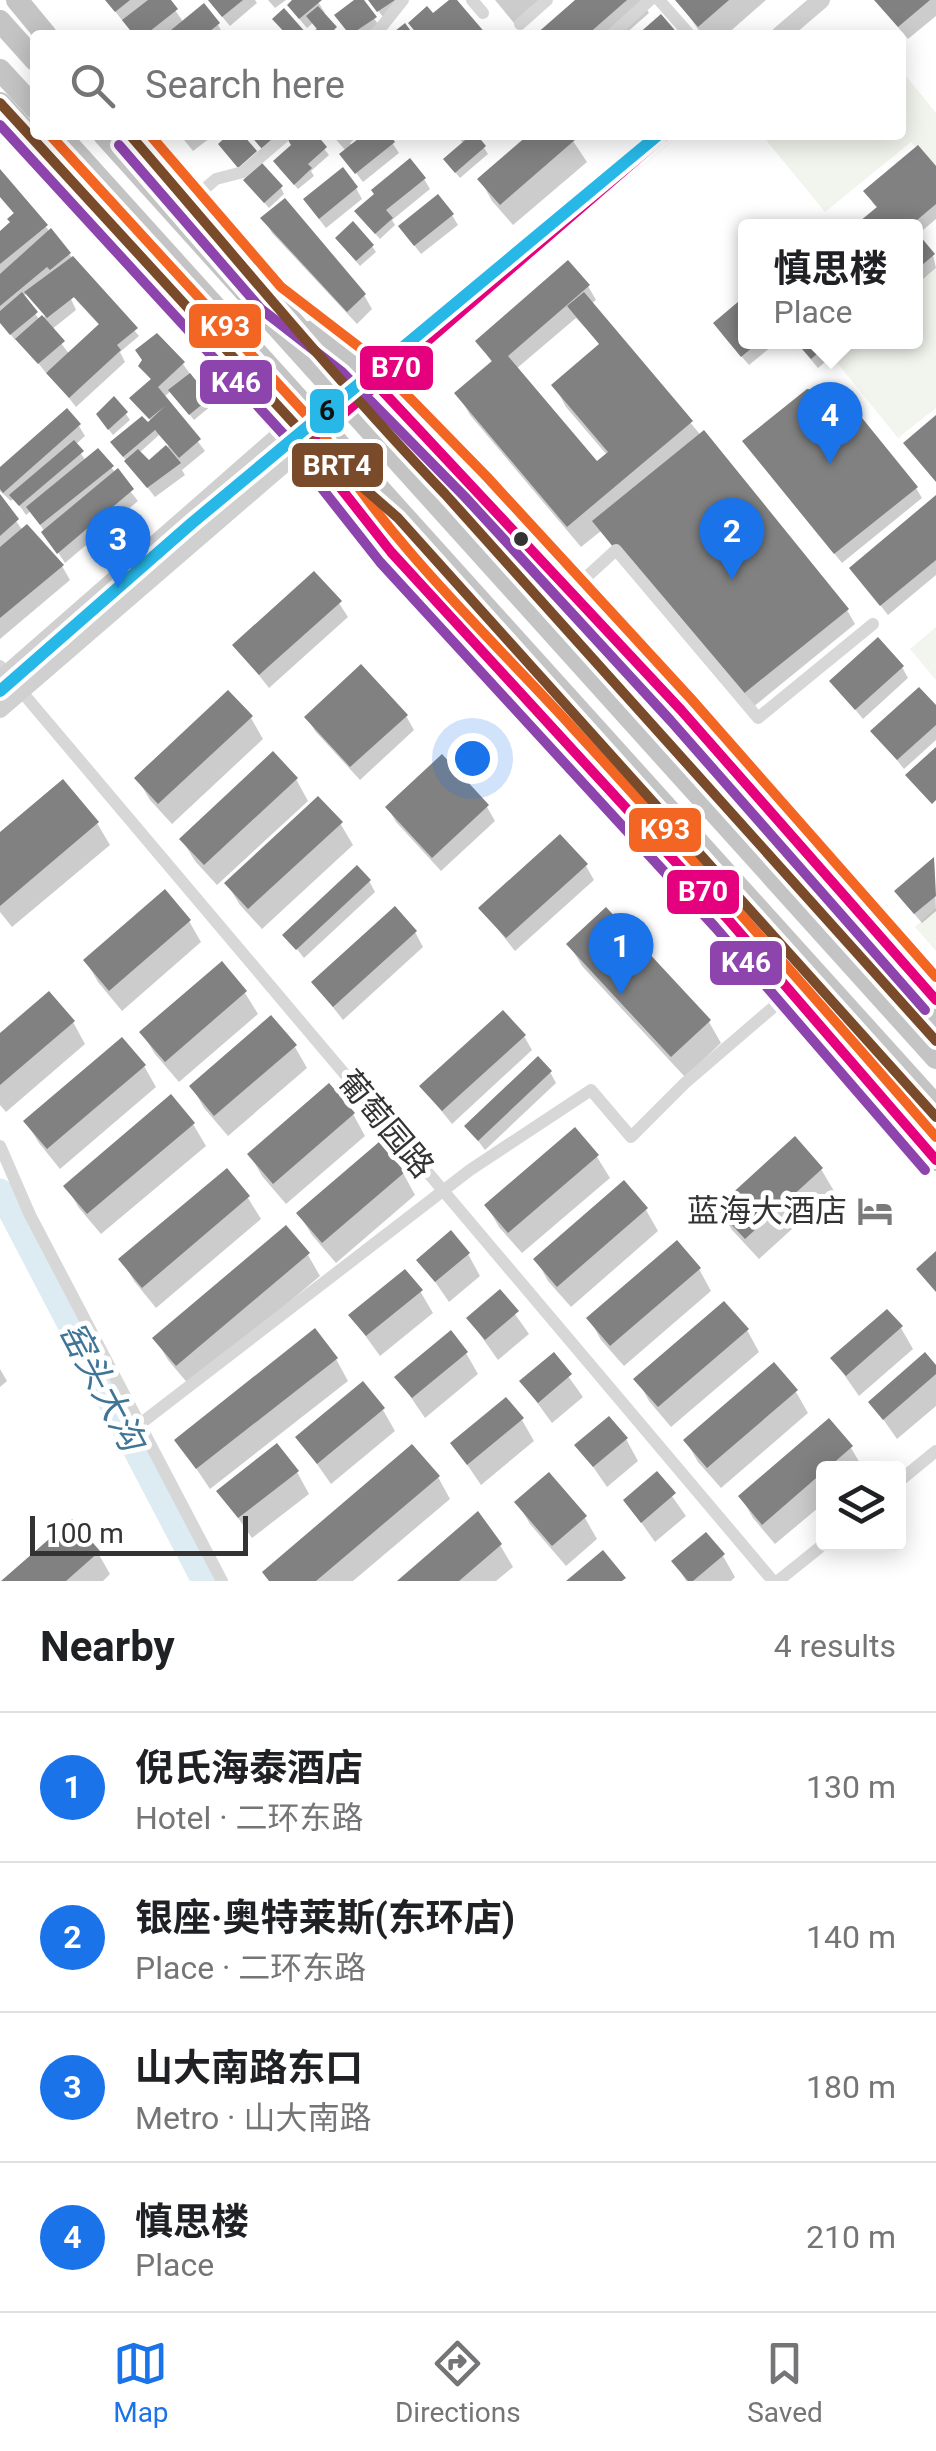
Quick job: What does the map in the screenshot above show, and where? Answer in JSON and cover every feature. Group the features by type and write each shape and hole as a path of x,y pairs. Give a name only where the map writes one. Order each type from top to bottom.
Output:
{"highway":[{"path":"17,0 42,30"},
{"path":"0,21 30,54"},
{"path":"0,70 30,103"},
{"path":"0,103 30,136"},
{"path":"34,140 294,424 321,438 398,518 936,1117"},
{"path":"64,140 321,438 466,617 936,1138"},
{"path":"109,140 530,574 936,1026"},
{"path":"134,140 936,1058"},
{"path":"364,400 457,468 681,710 936,1000"},
{"path":"364,400 483,540 936,1041"},
{"path":"321,438 321,463 391,552 791,992 936,1160"},
{"path":"321,438 936,1106"},
{"path":"457,468 483,540"},
{"path":"444,494 503,517"},
{"path":"391,552 450,576"},
{"path":"534,670 549,724"}],"main road":[{"path":"786,30 820,0"},
{"path":"0,709 321,438 659,140"},
{"path":"0,680 294,424 364,400"}],"street":[{"path":"379,30 403,0"},
{"path":"472,0 483,13"},
{"path":"520,24 546,0"},
{"path":"617,30 650,0"},
{"path":"659,0 686,30"},
{"path":"187,204 216,179 243,172 280,140"},
{"path":"571,590 616,550 758,718 873,624"},
{"name":"葡萄园路","path":"0,666 776,1581"},
{"path":"140,1424 443,1192 591,1090 631,1137 685,1083 791,992"},
{"path":"0,1146 30,1215 222,1581"},
{"path":"906,1475 936,1451"},
{"path":"776,1581 816,1550"}],"shaded area":[{"path":"906,76 936,113 936,171 911,142 825,212 766,140 906,140"},
{"path":"936,269 936,408 898,438 831,355 838,349 923,349 923,280"},
{"path":"936,627 936,680 910,649"},
{"path":"936,908 936,951 915,927"}],"building":[{"path":"105,0 130,0 115,12"},
{"path":"148,0 171,0 178,9 151,30 130,30 122,20"},
{"path":"208,0 243,0 222,17"},
{"path":"292,0 322,0 299,19 287,5"},
{"path":"354,0 364,0 377,17 358,30 346,30 334,15"},
{"path":"368,0 395,0 377,12"},
{"path":"449,0 457,0 483,30 414,30 408,23 427,6 433,13"},
{"path":"575,0 627,0 593,30 541,30"},
{"path":"675,0 729,0 698,27"},
{"path":"874,0 930,0 898,27"},
{"path":"204,3 220,23 211,30 171,30"},
{"path":"318,6 337,27 315,30 306,16"},
{"path":"284,8 303,30 282,30 272,19"},
{"path":"661,14 675,30 643,30"},
{"path":"222,140 247,140 257,151 238,168 218,144"},
{"path":"254,140 272,140 262,149"},
{"path":"288,140 321,140 327,147 308,164 312,168 294,185 273,161 291,145"},
{"path":"357,140 395,142 355,174 339,154"},
{"path":"465,140 481,140 486,146 455,173 443,159"},
{"path":"522,140 575,140 500,205 477,179"},
{"path":"918,145 936,166 936,204 918,219 862,219 877,207 863,191"},
{"path":"410,158 426,178 386,210 393,218 375,234 354,211 374,194 371,190"},
{"path":"262,163 283,186 264,203 243,180"},
{"path":"343,167 358,187 319,219 303,199"},
{"path":"0,169 48,225 0,264 0,231 14,213 0,197"},
{"path":"438,194 454,214 414,246 398,226"},
{"path":"285,198 366,294 347,312 260,218"},
{"path":"353,221 374,245 356,261 335,238"},
{"path":"51,228 71,253 50,270 47,267 0,306 0,274"},
{"path":"923,240 935,254 923,264"},
{"path":"73,256 138,328 117,345 121,350 69,398 46,373 99,324 74,297 47,318 24,292"},
{"path":"568,260 590,285 508,356 597,461 608,452 551,385 599,344 567,306 584,292 693,421 567,527 454,393 492,361 475,341"},
{"path":"22,292 38,312 10,335 0,323 0,311"},
{"path":"738,302 738,349 751,349 741,357 713,323"},
{"path":"42,315 65,341 38,364 15,339"},
{"path":"157,333 185,362 158,387 201,439 179,458 155,430 123,457 110,442 142,416 148,422 165,406 149,419 129,398 151,379 138,366 142,360 135,350"},
{"path":"802,349 823,349 811,359"},
{"path":"190,373 210,398 189,415 168,390"},
{"path":"807,389 841,392 918,487 834,554 742,441"},
{"path":"114,396 128,412 108,430 96,414"},
{"path":"67,408 81,424 3,493 0,467"},
{"path":"936,415 936,482 903,443"},
{"path":"704,430 849,609 737,699 592,521"},
{"path":"74,440 84,451 19,506 9,495"},
{"path":"166,445 181,463 147,488 124,461 138,449 149,460"},
{"path":"98,448 114,466 40,525 26,507"},
{"path":"118,468 134,489 57,554 41,532"},
{"path":"0,494 19,519 0,536"},
{"path":"936,495 936,560 880,606 849,568"},
{"path":"27,524 64,565 0,618 0,547"},
{"path":"314,571 342,601 259,675 232,645"},
{"path":"878,637 904,666 855,710 829,681"},
{"path":"361,664 408,715 350,767 304,717"},
{"path":"919,687 936,705 936,725 897,760 870,731"},
{"path":"228,690 253,716 158,804 134,778"},
{"path":"936,747 936,800 932,804 905,775"},
{"path":"273,751 298,778 204,865 179,839"},
{"path":"442,754 489,805 432,858 385,807"},
{"path":"63,779 99,822 0,906 0,832"},
{"path":"318,796 343,822 248,909 224,883"},
{"path":"560,834 588,864 506,938 478,908"},
{"path":"934,857 936,896 914,914 894,891"},
{"path":"357,865 371,880 296,950 282,935"},
{"path":"165,889 191,920 109,991 83,960"},
{"path":"395,906 417,931 333,1007 311,982"},
{"path":"606,907 711,1020 671,1057 566,944"},
{"path":"222,961 247,991 165,1062 139,1032"},
{"path":"49,991 75,1021 0,1085 0,1033"},
{"path":"503,1010 526,1035 442,1111 419,1086"},
{"path":"271,1015 297,1045 214,1116 189,1086"},
{"path":"122,1037 146,1065 47,1149 23,1121"},
{"path":"538,1056 552,1071 478,1141 464,1126"},
{"path":"329,1083 355,1113 273,1184 247,1154"},
{"path":"171,1094 195,1123 87,1214 63,1186"},
{"path":"575,1127 599,1155 508,1233 484,1205"},
{"path":"795,1136 823,1168 745,1239 716,1208"},
{"path":"379,1142 405,1172 322,1243 296,1213"},
{"path":"227,1168 250,1196 142,1288 118,1259"},
{"path":"624,1180 648,1208 557,1287 533,1259"},
{"path":"286,1225 310,1253 176,1366 152,1338"},
{"path":"451,1230 470,1253 435,1282 416,1260"},
{"path":"677,1240 701,1268 610,1346 586,1318"},
{"path":"936,1251 936,1292 916,1269"},
{"path":"405,1269 423,1290 366,1336 348,1315"},
{"path":"500,1289 519,1311 485,1340 466,1318"},
{"path":"724,1301 749,1329 658,1407 633,1379"},
{"path":"887,1309 903,1326 846,1376 830,1358"},
{"path":"315,1328 338,1358 196,1469 174,1440"},
{"path":"451,1330 468,1352 412,1398 394,1377"},
{"path":"554,1352 572,1374 538,1403 519,1381"},
{"path":"925,1352 936,1365 936,1374 883,1420 868,1402"},
{"path":"774,1362 798,1390 707,1468 683,1440"},
{"path":"363,1381 385,1408 317,1464 295,1437"},
{"path":"506,1397 524,1418 467,1465 450,1443"},
{"path":"609,1416 628,1438 593,1467 574,1445"},
{"path":"829,1418 853,1446 836,1461 816,1461 816,1478 762,1525 738,1496"},
{"path":"277,1443 299,1471 238,1518 216,1491"},
{"path":"412,1444 440,1476 316,1581 269,1581 262,1572"},
{"path":"657,1471 676,1493 641,1523 623,1500"},
{"path":"549,1472 587,1516 552,1546 514,1502"},
{"path":"478,1511 502,1544 459,1581 397,1581"},
{"path":"72,1519 100,1551 66,1581 1,1581"},
{"path":"706,1532 725,1554 688,1581 671,1561"},
{"path":"603,1550 626,1578 566,1581"}],"waterway":[{"name":"窑头大沟","path":"0,1191 204,1581"}],"transit line":[{"name":"BRT4","path":"0,103 30,136"},
{"name":"K46","path":"0,125 298,450 309,472 380,562 715,927 925,1170"},
{"name":"BRT4","path":"34,140 311,442 398,518 936,1117"},
{"name":"K93","path":"55,140 322,432 376,511 439,586 572,727 936,1137"},
{"name":"BRT4","path":"134,140 364,406 936,1041"},
{"name":"K93","path":"154,140 281,287 363,350 487,477 692,700 936,977"},
{"name":"6","path":"0,691 192,523 652,140"},
{"name":"B70","path":"659,140 311,442 321,463 391,552 726,917 936,1160"},
{"name":"K46","path":"119,145 261,309 342,372 465,497 670,720 925,1010"},
{"name":"B70","path":"377,385 681,710 936,1000"}],"place":[{"name":"慎思楼","path":"830,464"},
{"name":"银座·奥特莱斯(东环店)","path":"732,580"},
{"name":"山大南路东口","path":"118,588"},
{"name":"倪氏海泰酒店","path":"621,995"},
{"name":"蓝海大酒店","path":"875,1211"}]}
